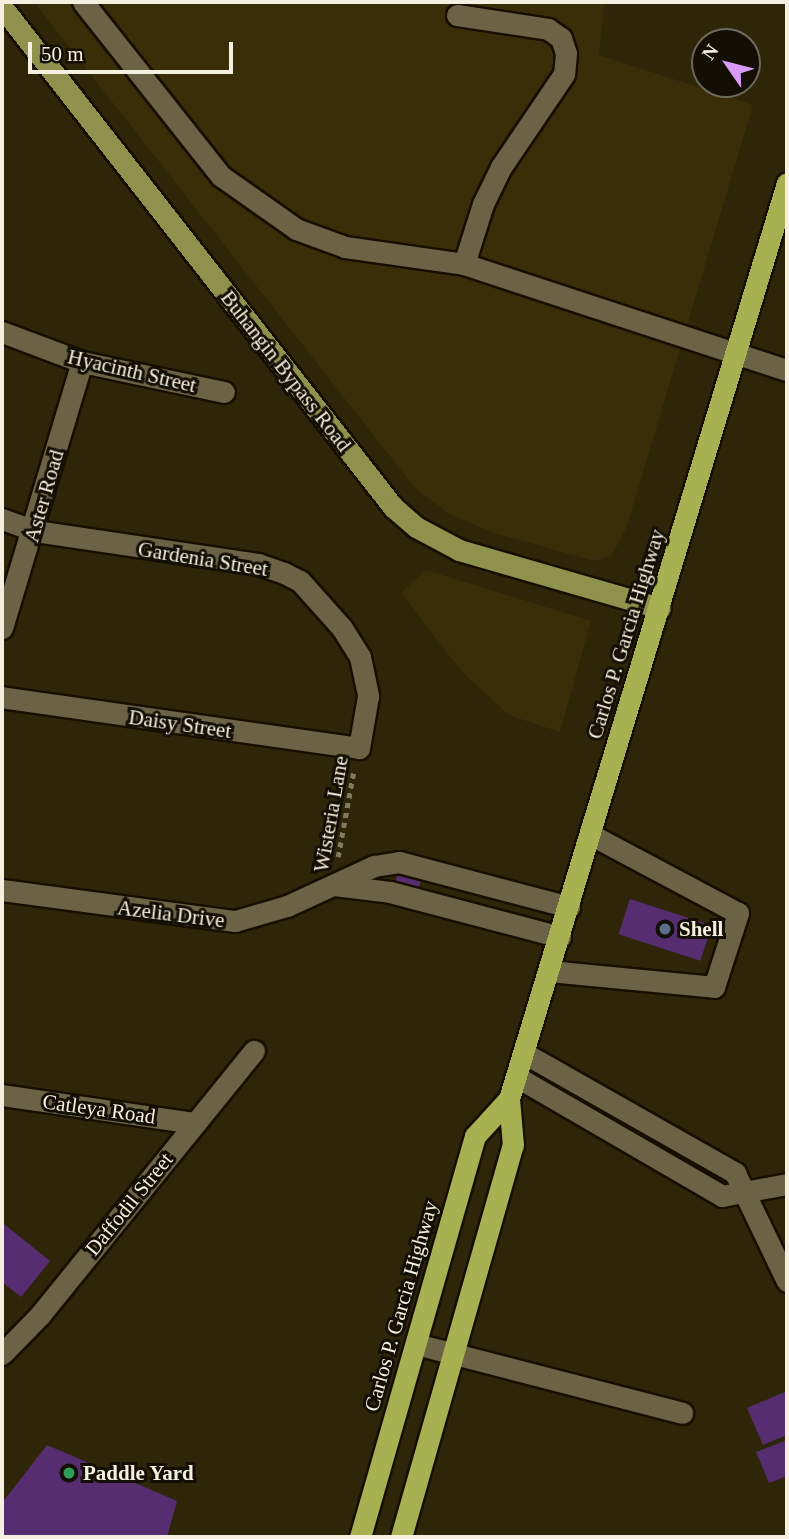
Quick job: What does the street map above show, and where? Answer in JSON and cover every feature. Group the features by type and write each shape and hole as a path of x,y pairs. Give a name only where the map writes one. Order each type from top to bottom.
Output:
{"highway":[{"name":"Carlos P. Garcia Highway","path":"360,1537 475,1136 509,1099 517,1077 787,183"},
{"name":"Carlos P. Garcia Highway","path":"401,1537 513,1145 509,1099"}],"main road":[{"name":"Buhangin Bypass Road","path":"2,7 393,507 416,527 459,550 660,608"}],"street":[{"path":"83,2 220,176 254,203 296,229 345,247 464,264 787,370"},
{"path":"457,15 548,29 561,38 566,53 564,74 501,167 483,204 464,264"},
{"name":"Hyacinth Street","path":"2,332 82,362 224,392"},
{"name":"Aster Road","path":"2,628 34,531 82,362"},
{"name":"Gardenia Street","path":"2,519 34,531 258,564 300,581 342,628 366,675 359,748"},
{"name":"Daisy Street","path":"2,697 359,748"},
{"path":"549,971 714,987 738,913 591,835"},
{"name":"Azelia Drive","path":"2,890 235,922 261,916 387,862 439,872 569,908"},
{"path":"430,902 439,872"},
{"path":"334,885 430,902 560,937"},
{"name":"Daffodil Street","path":"2,1354 40,1315 254,1051"},
{"path":"524,1053 735,1173 746,1190 787,1281"},
{"path":"517,1077 722,1196 787,1184"},
{"name":"Catleya Road","path":"2,1095 195,1123"},
{"path":"416,1344 682,1413"}],"path":[{"name":"Wisteria Lane","path":"334,885 359,748"}],"shaded area":[{"path":"34,2 604,2 599,55 691,85 691,98 731,98 753,105 627,526 612,555 594,561 495,533 451,515 414,487"},
{"path":"426,570 591,621 560,732 509,715 463,673 401,593"}],"building":[{"path":"399,869 422,875 418,891 395,884"},
{"name":"Shell","path":"630,899 712,926 700,961 619,934"},
{"path":"4,1224 50,1261 21,1297 2,1282"},
{"path":"787,1391 787,1435 763,1445 747,1408"},
{"path":"787,1440 787,1476 769,1483 756,1452"},
{"name":"Paddle Yard","path":"47,1445 177,1501 167,1537 2,1537 2,1503"}],"place":[{"name":"Shell","path":"665,929"},
{"name":"Paddle Yard","path":"69,1473"}]}
